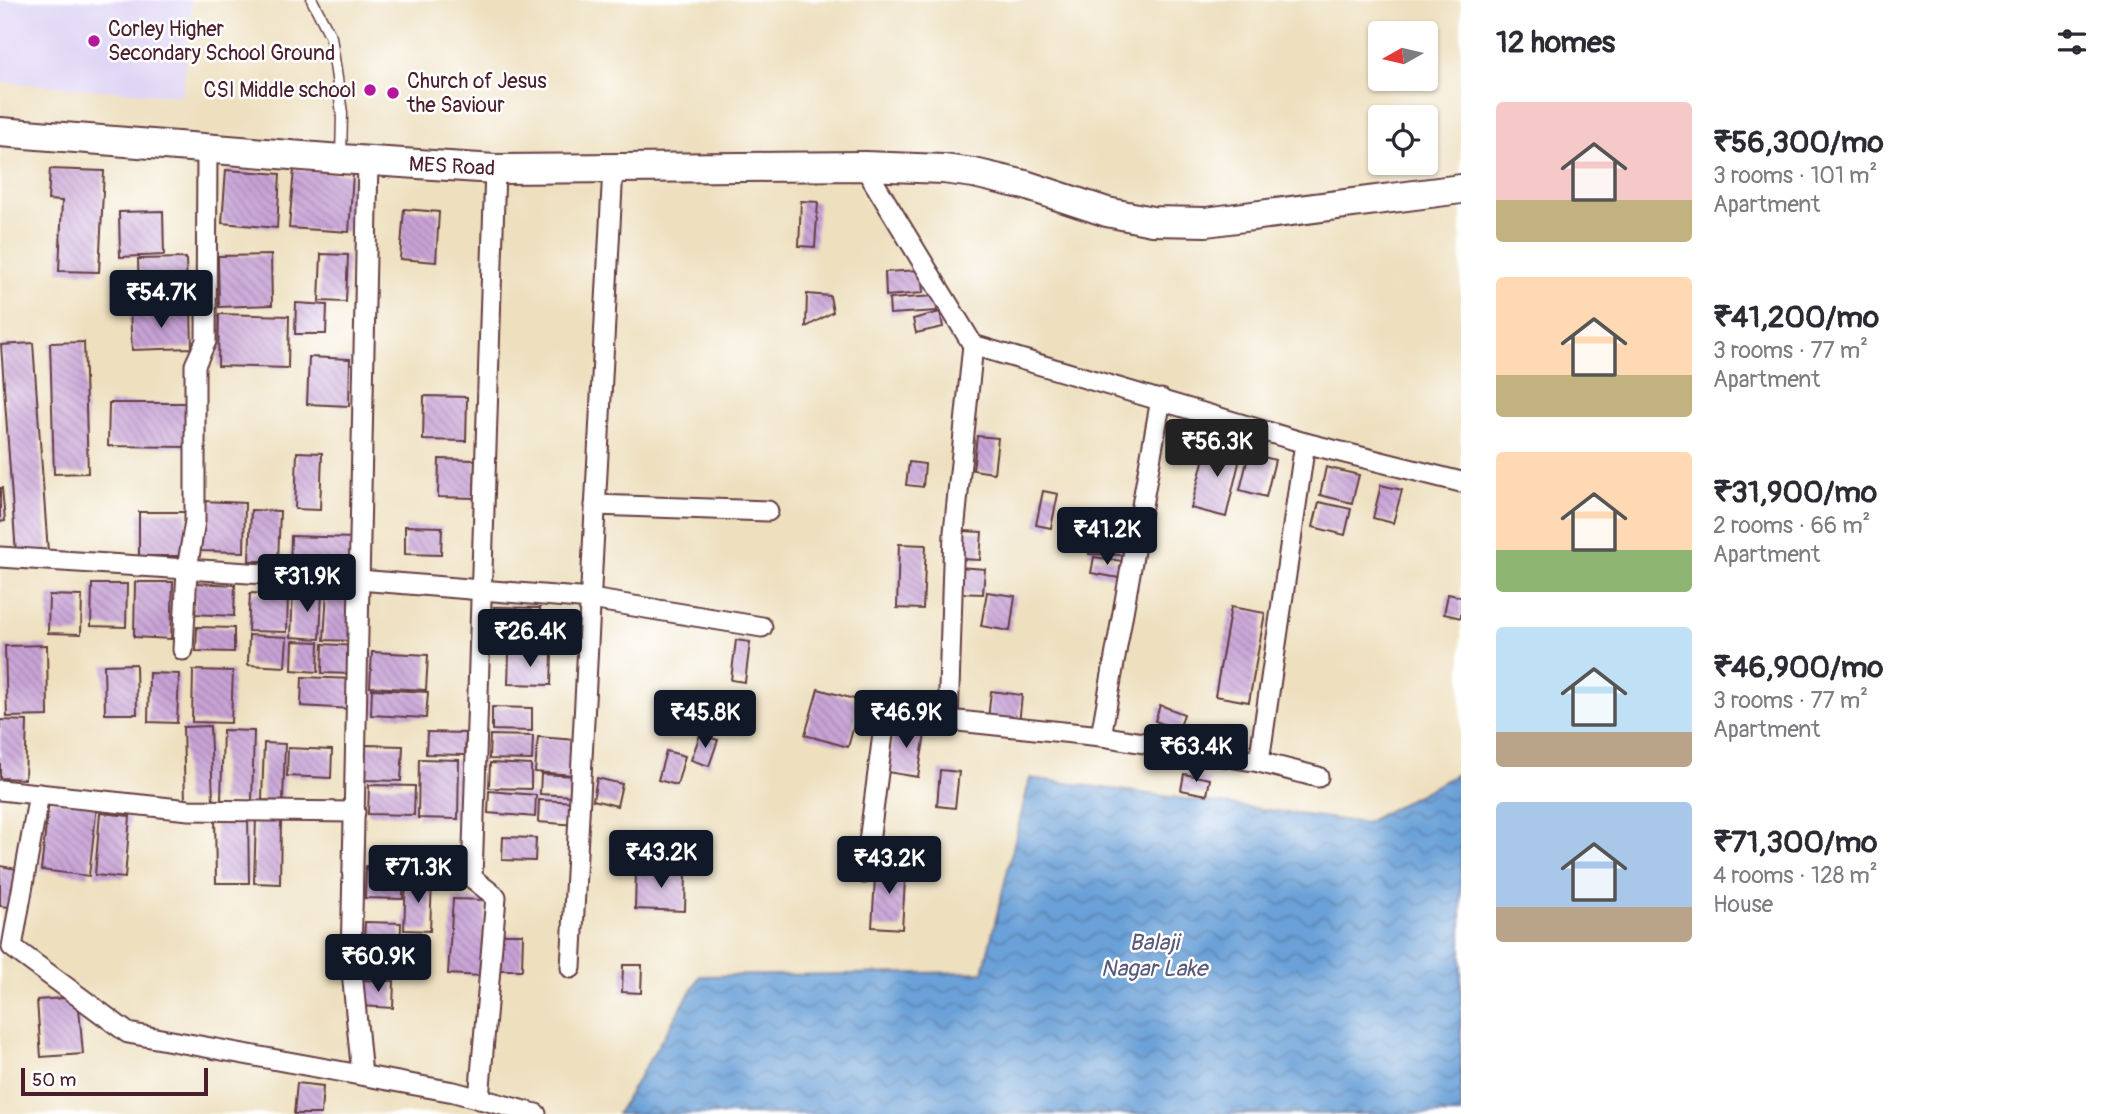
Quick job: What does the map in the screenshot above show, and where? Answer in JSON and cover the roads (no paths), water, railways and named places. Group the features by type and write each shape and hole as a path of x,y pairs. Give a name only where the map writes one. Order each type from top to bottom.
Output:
{"street":[{"name":"MES Road","path":"0,132 495,169 864,166 974,173 1025,185 1107,212 1152,221 1206,222 1461,188"},
{"path":"183,650 187,569 195,521 195,365 206,341 207,147"},
{"path":"355,160 359,580 351,961 362,1075"},
{"path":"864,166 973,345 954,532 947,721"},
{"path":"571,968 613,168"},
{"path":"479,1099 495,897 472,878 495,169"},
{"path":"973,345 1305,443 1461,482"},
{"path":"1101,736 1161,399"},
{"path":"1259,762 1305,443"},
{"path":"595,505 768,511"},
{"path":"0,557 359,580 591,599 762,627"},
{"path":"865,873 883,734 886,724 901,715 1101,736 1259,762 1318,777"},
{"path":"0,790 189,810 355,813"},
{"path":"39,794 12,947 128,1032 454,1092 479,1099 502,1110 536,1114"}],"lane":[{"path":"312,0 331,37 342,113 355,160"}],"water":[{"name":"Balaji Nagar Lake","path":"1461,772 1461,1114 617,1114 700,976 983,972 1030,778 1365,823"}],"place":[{"name":"Corley Higher Secondary School Ground","path":"94,41"},
{"name":"CSI Middle school","path":"370,90"},
{"name":"Church of Jesus the Saviour","path":"393,93"}]}
